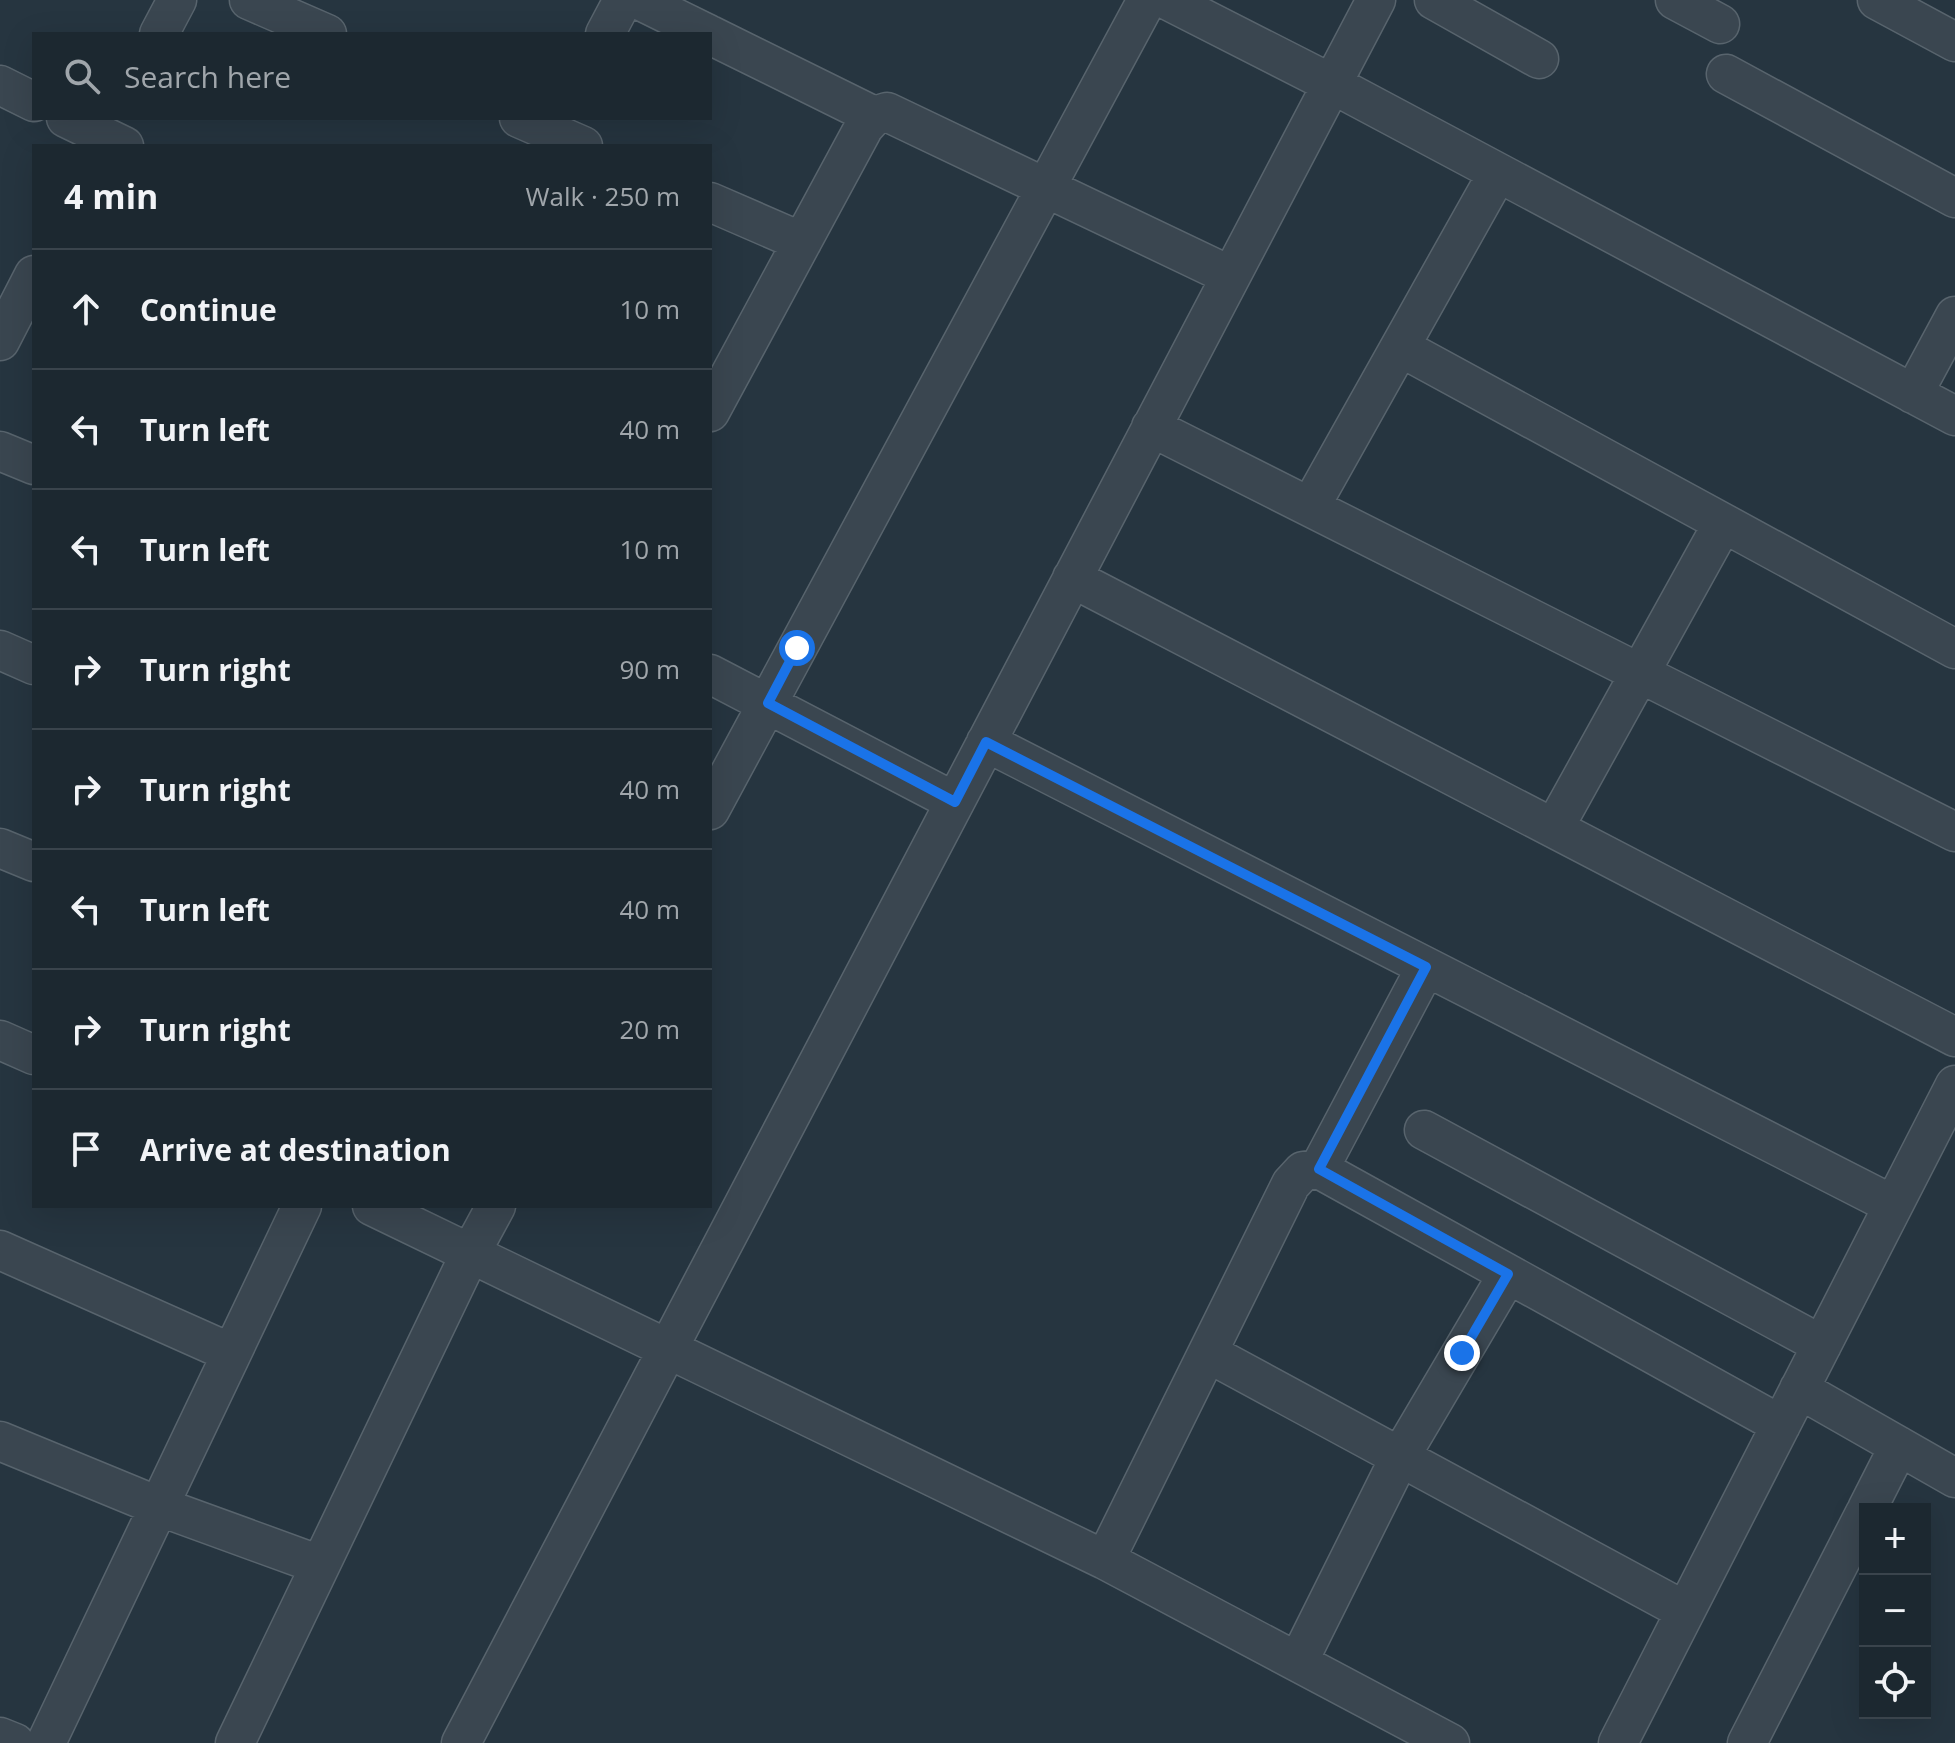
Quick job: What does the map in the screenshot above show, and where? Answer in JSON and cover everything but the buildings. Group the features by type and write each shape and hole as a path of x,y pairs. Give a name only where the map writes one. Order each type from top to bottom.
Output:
{"street":[{"path":"160,32 177,0"},
{"path":"249,0 322,32"},
{"path":"606,32 623,0"},
{"path":"639,0 703,32"},
{"path":"712,806 1147,0"},
{"path":"1167,0 1332,84 1955,416"},
{"path":"461,1743 1376,0"},
{"path":"1434,0 1539,59"},
{"path":"1675,0 1720,24"},
{"path":"1877,0 1955,42"},
{"path":"712,36 874,116"},
{"path":"1726,74 1955,198"},
{"path":"0,85 32,101"},
{"path":"712,403 864,127 874,116 887,112 1231,276"},
{"path":"71,120 112,137"},
{"path":"1310,507 1497,174"},
{"path":"712,203 802,242"},
{"path":"0,341 23,287"},
{"path":"1913,394 1955,316"},
{"path":"1400,347 1955,649"},
{"path":"1151,427 1955,832"},
{"path":"0,451 32,464"},
{"path":"1554,828 1641,676 1723,523"},
{"path":"1072,578 1955,1037"},
{"path":"0,650 32,664"},
{"path":"712,675 955,802"},
{"path":"986,742 1893,1205"},
{"path":"0,848 32,861"},
{"path":"1319,1169 1426,967"},
{"path":"0,1040 32,1054"},
{"path":"1618,1743 1955,1085"},
{"path":"1424,1130 1822,1345"},
{"path":"1105,1560 1291,1184 1303,1171 1319,1169 1781,1425"},
{"path":"46,1743 301,1208"},
{"path":"376,1208 1105,1560 1450,1743"},
{"path":"235,1743 495,1208"},
{"path":"0,1250 231,1353"},
{"path":"1298,1662 1400,1457 1508,1274"},
{"path":"1208,1353 1685,1611"},
{"path":"1799,1389 1955,1478"},
{"path":"0,1441 158,1506 320,1565"},
{"path":"1870,1503 1899,1446"},
{"path":"1747,1743 1859,1525"},
{"path":"0,1737 15,1743"}],"route":[{"path":"797,648 768,703 955,802 986,742 1426,967 1319,1169 1508,1274 1462,1353"}]}
